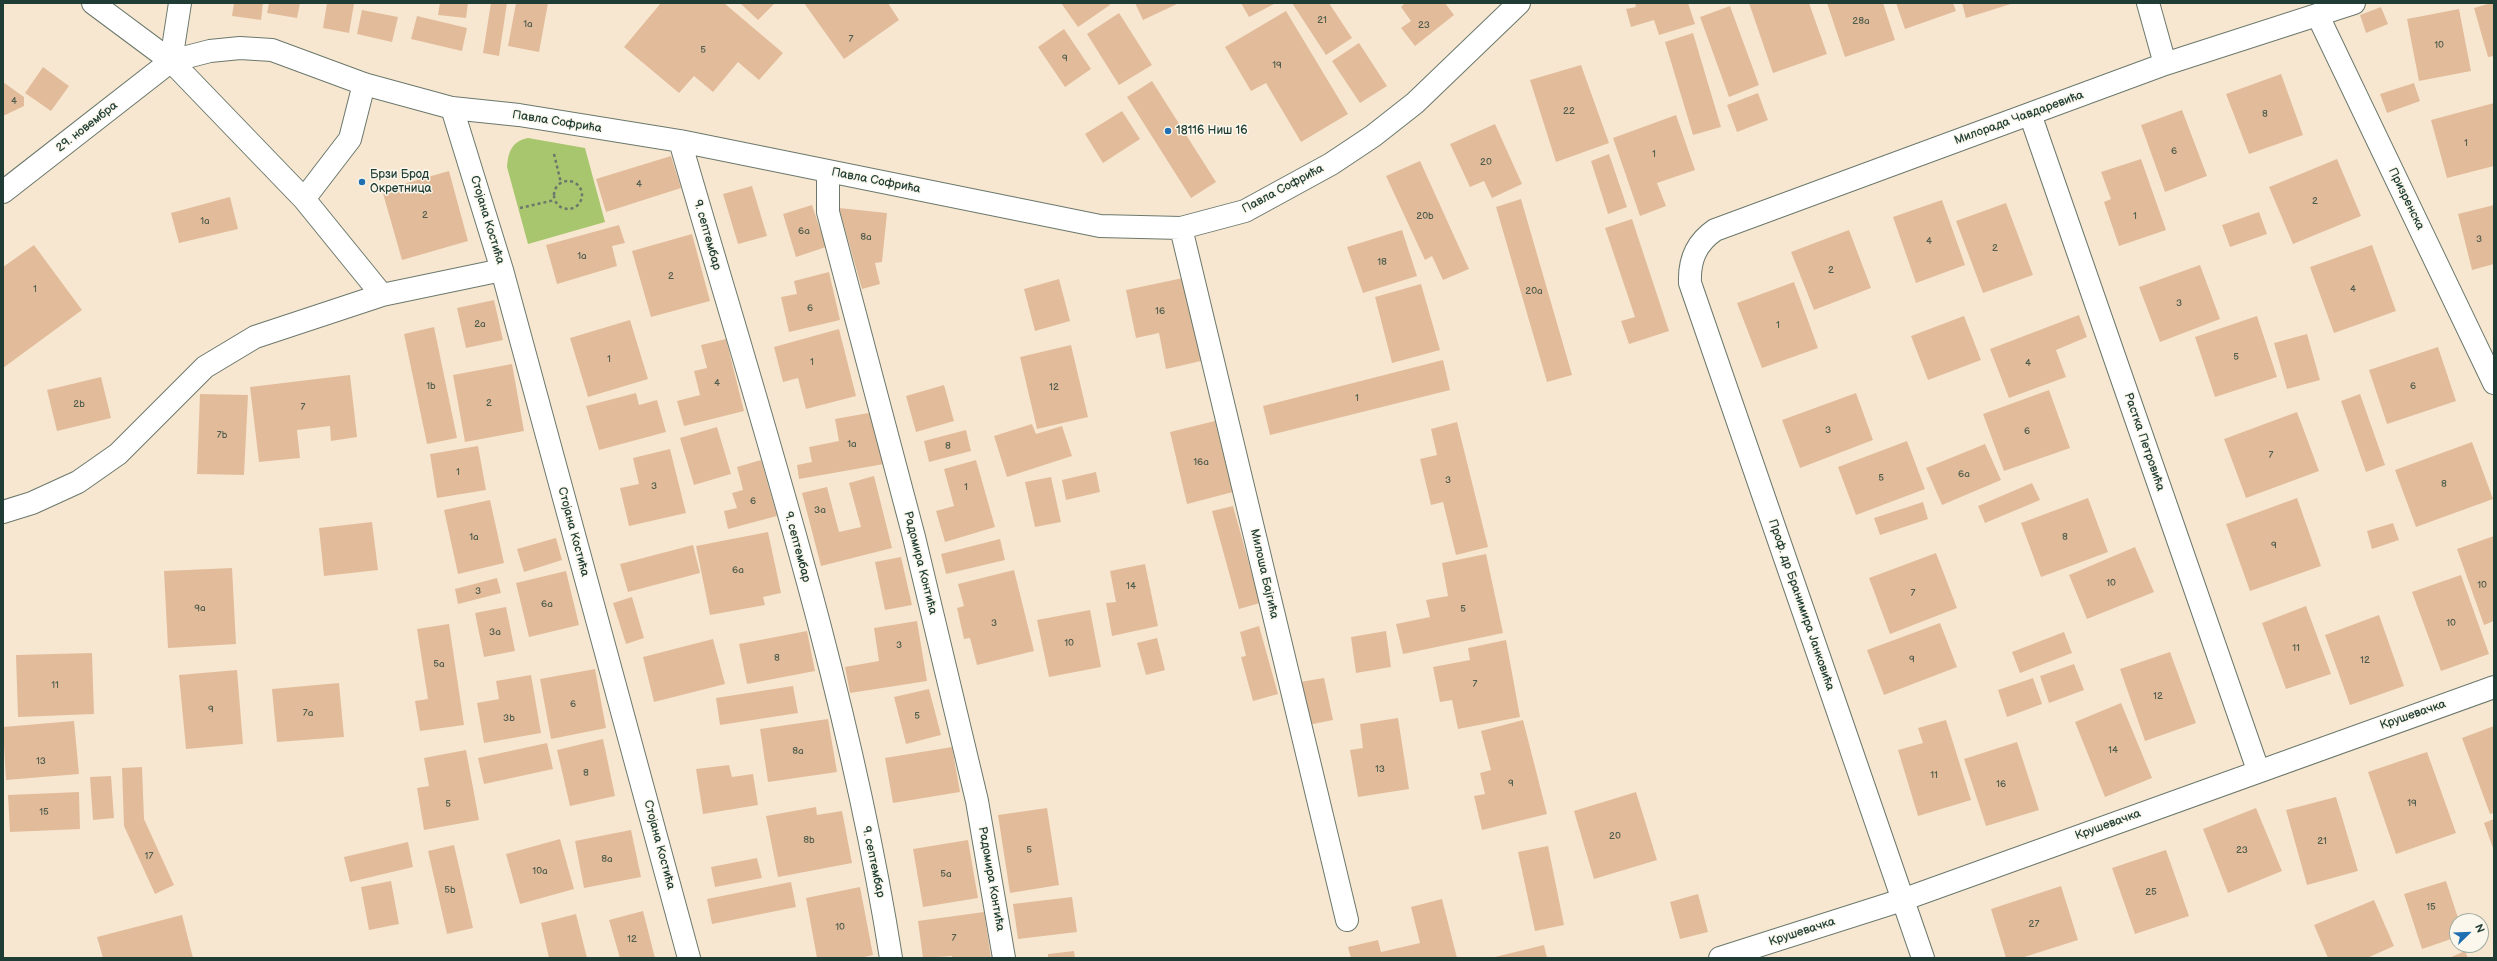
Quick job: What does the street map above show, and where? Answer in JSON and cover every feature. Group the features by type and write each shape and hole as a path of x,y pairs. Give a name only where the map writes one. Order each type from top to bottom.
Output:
{"street":[{"path":"171,61 180,3"},
{"name":"Павла Софрића","path":"171,61 210,51 240,48 272,50 364,84 452,108 519,115 680,141 1100,226 1181,228 1245,211 1331,164 1374,136 1415,103 1519,3"},
{"path":"2148,3 2165,64"},
{"name":"Милорада Чавдаревића","path":"1695,252 1704,238 1715,230 2165,64 2318,16 2354,3"},
{"path":"98,7 171,61 304,199 382,295"},
{"name":"Призренска","path":"2318,16 2494,383"},
{"name":"29. новембра","path":"3,192 171,61"},
{"path":"304,199 350,139 364,84"},
{"name":"Стојана Костића","path":"452,108 502,270 689,958"},
{"name":"Растка Петровића","path":"2030,114 2258,770"},
{"name":"9. септембар","path":"680,141 791,524 846,731 891,958"},
{"name":"Радомира Контића","path":"828,172 828,212 914,537 977,801 1004,958"},
{"name":"Милоша Бајгића","path":"1181,228 1347,920"},
{"name":"Проф. др Бранимира Јанковића","path":"1695,252 1689,265 1690,283 1922,958"},
{"path":"3,512 32,503 78,482 118,454 204,367 255,337 382,295 502,270"},
{"name":"Крушевачка","path":"1720,958 1902,900 2258,770 2494,687"}],"path":[{"path":"553,148 561,183"},
{"path":"567,181 575,183 581,190 581,199 576,206 566,209 562,208 555,200 554,192 561,183 567,181"},
{"path":"520,208 555,200"}],"green space":[{"path":"528,138 585,148 605,222 528,244 507,167 508,157 512,148 518,142"}],"building":[{"path":"234,3 263,3 261,20 232,16"},
{"path":"269,3 300,3 297,18 267,13"},
{"path":"327,3 354,4 349,33 323,28"},
{"path":"440,3 468,3 466,18 438,15"},
{"path":"491,3 507,3 499,56 483,53"},
{"path":"516,3 548,3 539,52 508,46"},
{"path":"661,3 724,3 783,53 759,80 738,62 713,92 694,76 679,93 624,47"},
{"path":"740,3 774,3 774,4 758,20"},
{"path":"804,3 888,3 899,20 844,59"},
{"path":"1061,3 1109,3 1110,5 1078,27"},
{"path":"1135,3 1179,3 1143,20"},
{"path":"1241,3 1276,3 1249,17"},
{"path":"1292,3 1329,3 1352,38 1326,55"},
{"path":"1405,3 1445,3 1454,15 1415,46 1401,28 1411,21 1401,7"},
{"path":"1635,3 1688,3 1695,24 1659,35 1654,20 1631,27 1626,9 1636,7"},
{"path":"1749,3 1809,3 1827,54 1773,73"},
{"path":"1827,3 1883,3 1895,40 1845,57"},
{"path":"1896,3 1953,3 1956,11 1905,29"},
{"path":"1962,3 2014,3 1966,18"},
{"path":"2494,3 2494,56 2488,57 2474,8"},
{"path":"1730,6 1759,85 1729,97 1700,17"},
{"path":"2381,7 2388,24 2366,33 2360,15"},
{"path":"2459,9 2471,71 2419,81 2407,19"},
{"path":"362,10 398,17 392,42 357,34"},
{"path":"1286,11 1348,114 1301,142 1266,83 1251,91 1225,47"},
{"path":"1119,13 1152,65 1119,85 1087,34"},
{"path":"417,16 467,28 462,51 411,39"},
{"path":"1064,29 1091,69 1065,87 1038,47"},
{"path":"1693,33 1721,127 1693,135 1665,42"},
{"path":"1359,43 1387,86 1360,103 1332,61"},
{"path":"1581,65 1609,143 1556,162 1530,80"},
{"path":"43,67 69,86 51,111 25,93"},
{"path":"2281,74 2303,135 2249,154 2226,94"},
{"path":"1152,81 1216,182 1191,198 1127,97"},
{"path":"3,82 24,97 24,106 3,116"},
{"path":"2414,83 2420,101 2387,113 2380,94"},
{"path":"1758,93 1768,120 1737,132 1727,105"},
{"path":"2494,103 2494,166 2447,178 2431,120"},
{"path":"2182,110 2207,176 2165,192 2141,125"},
{"path":"1122,111 1140,139 1103,163 1085,134"},
{"path":"1676,115 1695,170 1657,183 1666,206 1640,216 1613,138"},
{"path":"1495,124 1522,184 1492,198 1484,181 1470,187 1450,144"},
{"path":"1609,154 1627,207 1608,214 1591,161"},
{"path":"671,156 681,188 606,212 596,179"},
{"path":"2141,159 2166,230 2119,246 2104,202 2111,199 2101,172"},
{"path":"2337,159 2361,216 2293,244 2269,187"},
{"path":"1420,161 1469,269 1443,280 1432,256 1425,260 1386,176"},
{"path":"449,171 468,241 402,260 382,190"},
{"path":"752,186 767,236 738,244 723,194"},
{"path":"230,197 238,229 179,243 171,213"},
{"path":"1521,199 1572,375 1547,382 1496,207"},
{"path":"1942,200 1965,265 1916,283 1893,217"},
{"path":"2006,203 2033,275 1983,293 1956,221"},
{"path":"812,205 826,247 796,257 783,214"},
{"path":"2494,205 2494,264 2472,270 2458,214"},
{"path":"839,208 887,213 882,262 875,263 880,284 862,289"},
{"path":"2259,212 2267,234 2230,247 2222,225"},
{"path":"1632,219 1669,331 1629,344 1621,321 1635,317 1605,228"},
{"path":"619,225 625,243 612,246 617,266 557,284 546,245"},
{"path":"1402,230 1417,276 1363,293 1347,247"},
{"path":"1849,230 1871,288 1814,310 1791,252"},
{"path":"692,234 710,301 651,317 632,251"},
{"path":"34,245 82,310 3,368 3,267"},
{"path":"2372,245 2396,311 2334,333 2310,267"},
{"path":"2200,265 2220,319 2160,342 2139,287"},
{"path":"829,272 840,320 789,332 781,297 797,294 794,281"},
{"path":"1183,278 1201,361 1166,369 1159,333 1136,338 1126,290"},
{"path":"1059,279 1070,321 1035,331 1024,289"},
{"path":"1794,282 1818,348 1762,368 1737,303"},
{"path":"1421,284 1440,350 1392,363 1375,297"},
{"path":"494,300 503,340 466,348 457,308"},
{"path":"2079,315 2087,337 2056,350 2066,377 2009,398 1990,349"},
{"path":"1964,316 1981,360 1928,380 1911,336"},
{"path":"2257,316 2277,377 2215,397 2195,337"},
{"path":"630,320 648,379 588,397 570,338"},
{"path":"434,327 457,438 427,444 404,334"},
{"path":"839,329 856,396 806,409 798,378 783,382 774,347"},
{"path":"2307,334 2320,380 2287,389 2274,343"},
{"path":"726,339 744,411 684,426 677,401 700,395 694,371 707,368 701,345"},
{"path":"1071,345 1088,417 1037,429 1020,357"},
{"path":"2438,347 2456,401 2387,424 2369,370"},
{"path":"1443,360 1450,390 1270,435 1263,406"},
{"path":"512,364 524,431 465,442 453,375"},
{"path":"350,375 357,437 331,441 330,426 297,430 300,458 259,462 250,387"},
{"path":"101,377 111,418 57,431 47,390"},
{"path":"944,385 954,421 916,432 906,396"},
{"path":"2049,390 2070,448 2004,471 1983,414"},
{"path":"636,393 639,405 657,400 666,432 599,450 586,406"},
{"path":"1856,393 1873,440 1800,468 1782,420"},
{"path":"200,394 248,395 244,475 197,474"},
{"path":"2360,394 2385,465 2366,472 2341,401"},
{"path":"874,412 884,464 799,479 797,465 812,462 809,447 839,441 835,419"},
{"path":"2297,412 2319,471 2246,498 2224,439"},
{"path":"1215,421 1233,492 1187,504 1170,432"},
{"path":"1457,422 1488,547 1456,555 1443,502 1431,505 1420,459 1437,455 1431,429"},
{"path":"1032,424 1036,434 1062,426 1072,456 1007,477 994,436"},
{"path":"717,427 731,474 694,485 680,438"},
{"path":"966,430 971,451 929,462 924,441"},
{"path":"1907,441 1925,489 1856,515 1838,467"},
{"path":"2472,442 2493,499 2416,527 2395,470"},
{"path":"1985,444 2001,480 1942,505 1926,468"},
{"path":"478,446 486,490 437,498 430,454"},
{"path":"670,449 686,513 629,526 620,488 639,484 633,458"},
{"path":"761,460 777,516 728,529 724,511 737,508 732,493 743,490 737,467"},
{"path":"976,460 995,527 945,542 936,511 954,506 944,469"},
{"path":"1096,472 1100,492 1066,500 1062,480"},
{"path":"874,476 892,548 821,566 802,493 827,487 839,532 861,527 849,483"},
{"path":"1051,477 1061,522 1035,527 1025,482"},
{"path":"2032,483 2040,500 1985,523 1978,506"},
{"path":"2088,498 2108,552 2041,577 2021,523"},
{"path":"2297,498 2321,566 2250,591 2226,524"},
{"path":"490,500 504,563 458,574 444,510"},
{"path":"1923,502 1928,519 1880,535 1874,518"},
{"path":"1233,506 1260,603 1239,609 1212,511"},
{"path":"372,522 378,570 324,576 319,528"},
{"path":"2393,523 2399,540 2372,549 2367,531"},
{"path":"768,532 781,593 763,597 765,605 710,615 696,546"},
{"path":"2494,536 2494,621 2484,625 2457,549"},
{"path":"556,538 562,560 524,572 517,549"},
{"path":"1000,539 1005,560 946,574 941,554"},
{"path":"693,545 700,573 628,592 620,564"},
{"path":"2135,547 2154,592 2087,619 2069,575"},
{"path":"1936,553 1957,608 1890,634 1869,578"},
{"path":"1486,554 1503,633 1403,654 1396,624 1430,617 1426,600 1448,596 1442,563"},
{"path":"901,557 912,605 885,610 875,562"},
{"path":"1145,564 1158,626 1112,636 1106,603 1116,602 1110,571"},
{"path":"232,568 236,644 168,648 164,571"},
{"path":"1014,570 1034,651 977,665 970,638 964,639 957,608 964,606 958,584"},
{"path":"566,571 579,625 529,637 516,583"},
{"path":"2461,575 2489,654 2441,671 2412,592"},
{"path":"497,578 501,593 458,604 455,589"},
{"path":"632,597 644,638 626,644 613,603"},
{"path":"2306,606 2331,674 2286,689 2262,623"},
{"path":"506,607 515,651 484,657 475,613"},
{"path":"1090,610 1101,667 1049,677 1037,620"},
{"path":"2379,615 2404,686 2350,705 2325,635"},
{"path":"917,621 927,681 850,693 845,667 879,661 874,628"},
{"path":"1940,623 1957,667 1884,695 1867,650"},
{"path":"449,624 464,725 420,731 415,701 428,699 417,629"},
{"path":"1259,626 1278,694 1253,701 1241,657 1246,656 1240,632"},
{"path":"807,631 815,671 747,684 739,644"},
{"path":"1386,631 1391,667 1356,673 1351,637"},
{"path":"2064,632 2072,653 2020,673 2012,652"},
{"path":"1157,638 1165,670 1146,675 1137,643"},
{"path":"713,639 725,684 654,702 643,657"},
{"path":"1506,640 1520,717 1458,729 1452,700 1440,702 1433,667 1470,660 1468,648"},
{"path":"2170,652 2196,723 2145,741 2120,669"},
{"path":"92,653 94,714 18,717 16,655"},
{"path":"2074,664 2084,690 2049,703 2040,676"},
{"path":"595,669 606,728 551,739 540,679"},
{"path":"237,670 243,744 186,749 179,675"},
{"path":"531,675 541,733 484,743 477,703 499,699 496,681"},
{"path":"1324,678 1333,720 1308,725 1300,682"},
{"path":"2033,678 2042,704 2007,717 1998,690"},
{"path":"339,683 344,737 277,742 272,689"},
{"path":"793,686 798,713 720,725 716,698"},
{"path":"929,689 941,735 906,744 894,697"},
{"path":"2121,703 2152,778 2105,797 2075,722"},
{"path":"1398,718 1409,789 1358,797 1350,750 1363,748 1360,724"},
{"path":"828,719 837,772 768,782 760,729"},
{"path":"1523,720 1547,814 1482,830 1474,796 1485,794 1480,773 1491,770 1481,731"},
{"path":"1946,720 1971,800 1918,816 1898,750 1923,743 1918,728"},
{"path":"74,721 79,774 6,780 3,727"},
{"path":"2494,726 2494,813 2490,814 2462,738"},
{"path":"603,739 615,796 570,806 557,750"},
{"path":"2017,742 2039,810 1986,826 1964,759"},
{"path":"547,743 553,769 484,784 478,758"},
{"path":"952,747 960,792 893,803 885,758"},
{"path":"466,750 479,820 424,830 417,788 429,786 424,758"},
{"path":"2427,752 2456,833 2396,854 2368,772"},
{"path":"729,765 732,777 753,774 758,805 703,814 696,769"},
{"path":"142,767 144,819 174,885 155,894 124,826 122,768"},
{"path":"111,776 114,818 93,820 90,777"},
{"path":"79,792 80,829 10,832 8,795"},
{"path":"1636,792 1657,860 1594,879 1574,811"},
{"path":"2336,797 2358,871 2307,885 2286,810"},
{"path":"816,807 817,815 842,811 852,863 778,877 766,816"},
{"path":"1047,808 1059,885 1010,893 998,815"},
{"path":"2256,808 2282,871 2228,893 2203,829"},
{"path":"2494,819 2494,851 2484,823"},
{"path":"631,830 641,877 584,888 575,841"},
{"path":"560,839 574,889 520,904 506,854"},
{"path":"968,840 978,898 923,907 913,849"},
{"path":"408,842 413,867 350,882 344,857"},
{"path":"454,845 473,928 447,934 428,851"},
{"path":"1548,846 1564,925 1535,931 1518,852"},
{"path":"2166,850 2189,916 2135,934 2112,868"},
{"path":"757,858 762,878 715,887 711,867"},
{"path":"391,881 399,924 369,930 361,887"},
{"path":"2446,881 2456,913 2449,913 2449,940 2422,949 2404,894"},
{"path":"791,882 796,907 712,924 707,899"},
{"path":"2061,886 2078,940 2021,958 2006,958 1991,909"},
{"path":"860,887 873,955 860,958 817,958 806,898"},
{"path":"1698,894 1708,932 1680,939 1670,902"},
{"path":"1072,897 1077,932 1018,939 1013,904"},
{"path":"1442,899 1457,958 1351,958 1348,947 1378,940 1381,952 1420,943 1411,907"},
{"path":"2374,900 2394,946 2367,958 2328,958 2314,925"},
{"path":"643,911 655,958 620,958 609,920"},
{"path":"984,912 991,958 952,958 952,956 923,958 918,921"},
{"path":"576,914 587,958 549,958 541,923"},
{"path":"182,915 193,958 103,958 97,937"},
{"path":"1544,945 1547,958 1495,958 1495,957"},
{"path":"1074,951 1075,958 1048,958 1048,954"},
{"path":"2460,953 2466,953 2468,958 2449,958"}],"place":[{"name":"18116 Ниш 16","path":"1168,131"},
{"name":"Брзи Брод Окретница","path":"362,182"}]}
